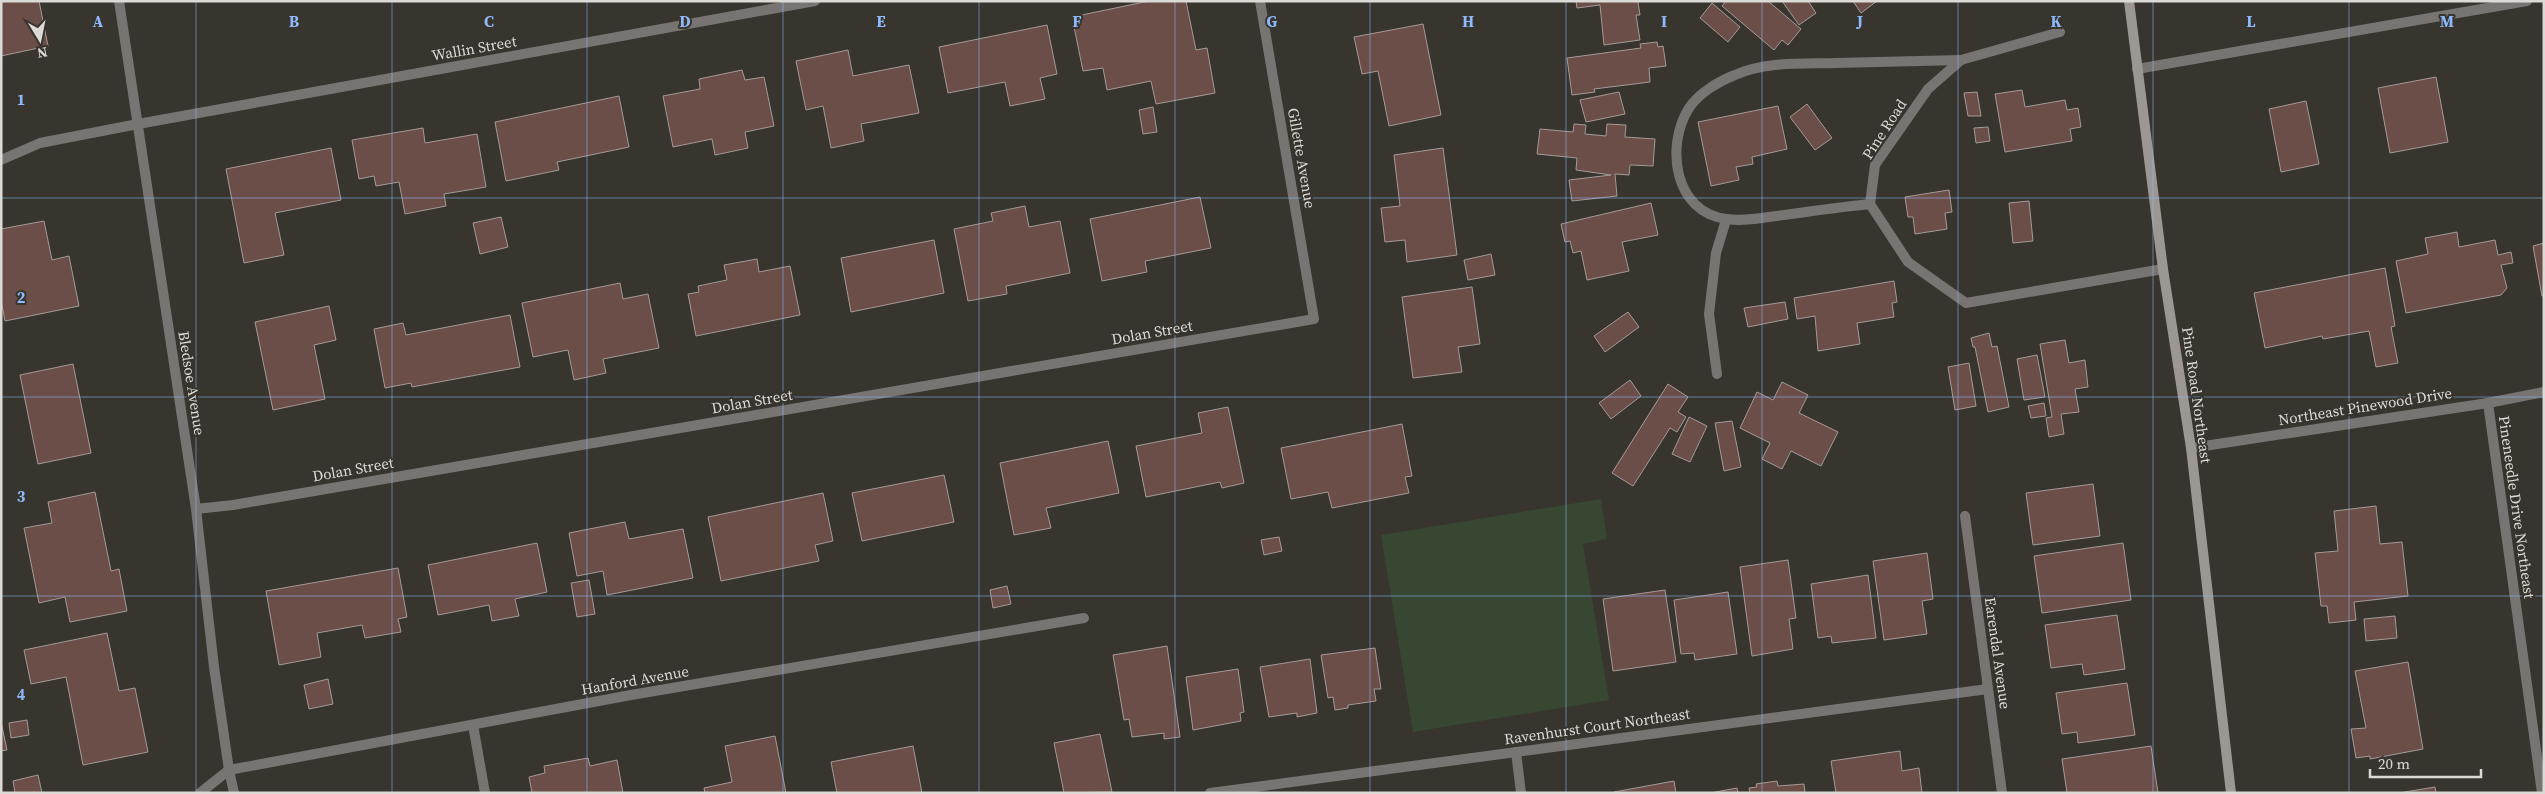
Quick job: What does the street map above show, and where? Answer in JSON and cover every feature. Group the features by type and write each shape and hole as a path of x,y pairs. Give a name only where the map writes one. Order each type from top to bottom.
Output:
{"main road":[{"name":"Pine Road Northeast","path":"2129,1 2163,269 2190,448 2231,793"}],"street":[{"name":"Bledsoe Avenue","path":"119,1 196,509 214,667 234,793"},
{"name":"Wallin Street","path":"1,160 40,143 816,1"},
{"name":"Gillette Avenue","path":"1260,1 1314,319"},
{"path":"2137,70 2527,1"},
{"name":"Pine Road","path":"1870,204 1875,165 1928,89 1961,60 2060,32"},
{"path":"1961,60 1778,65 1736,74 1709,89 1690,106 1681,122 1676,144 1679,177 1686,196 1702,211 1726,220 1754,219 1870,204 1908,262 1966,304 2163,269"},
{"path":"1717,374 1709,314 1716,253 1726,220"},
{"name":"Dolan Street","path":"196,509 243,504 1314,319"},
{"name":"Northeast Pinewood Drive","path":"2190,448 2488,403 2544,392"},
{"name":"Pineneedle Drive Northeast","path":"2488,403 2542,793"},
{"name":"Earendal Avenue","path":"1965,516 2002,793"},
{"name":"Hanford Avenue","path":"200,793 229,770 641,694 1084,618"},
{"name":"Ravenhurst Court Northeast","path":"1210,793 1988,689"},
{"path":"473,725 485,793"},
{"path":"1516,752 1522,793"}],"green space":[{"path":"1601,499 1607,539 1583,544 1609,700 1413,732 1381,535"}],"building":[{"path":"1,1 39,1 48,46 1,56"},
{"path":"1149,1 1186,1 1196,50 1207,48 1215,93 1156,104 1151,81 1107,90 1103,68 1083,71 1072,17"},
{"path":"1576,1 1642,1 1638,2 1640,15 1636,15 1640,40 1604,45 1600,5 1577,8"},
{"path":"1726,1 1768,1 1801,29 1788,45 1782,40 1774,50 1722,6"},
{"path":"1782,1 1808,1 1816,13 1799,25"},
{"path":"1853,1 1877,1 1861,13"},
{"path":"1712,3 1740,27 1728,42 1700,18"},
{"path":"1423,24 1441,115 1389,126 1378,71 1362,74 1354,37"},
{"path":"1047,25 1057,74 1040,78 1045,99 1010,106 1005,82 948,93 939,47"},
{"path":"1657,42 1658,47 1663,46 1666,66 1649,68 1650,82 1594,89 1595,92 1572,95 1567,58 1641,48 1640,44"},
{"path":"848,50 853,76 909,65 919,113 861,124 864,141 831,148 823,106 806,110 796,61"},
{"path":"742,70 745,80 764,77 774,126 745,132 748,148 715,155 712,139 673,147 663,96 700,89 699,79"},
{"path":"2436,77 2448,142 2390,153 2378,88"},
{"path":"2022,90 2025,107 2065,100 2067,110 2078,108 2081,127 2070,129 2072,141 2005,152 1995,94"},
{"path":"1619,92 1625,114 1586,122 1580,100"},
{"path":"1977,92 1981,116 1968,116 1964,93"},
{"path":"619,96 629,147 557,162 559,170 506,181 495,122"},
{"path":"2306,101 2319,164 2281,172 2269,109"},
{"path":"1807,104 1832,138 1815,150 1790,117"},
{"path":"1778,106 1787,149 1752,157 1753,164 1736,167 1739,180 1711,186 1698,122"},
{"path":"1153,107 1157,132 1143,134 1139,110"},
{"path":"1574,124 1586,125 1585,134 1606,136 1607,124 1626,125 1625,137 1655,139 1653,166 1630,165 1629,175 1615,174 1617,196 1572,201 1569,180 1611,175 1576,170 1577,158 1537,154 1540,129 1573,132"},
{"path":"1988,127 1990,141 1976,143 1974,128"},
{"path":"423,128 425,143 477,134 486,187 444,194 446,206 405,214 399,182 376,186 374,176 359,179 352,140"},
{"path":"331,148 341,200 275,213 284,255 244,263 226,169"},
{"path":"1443,148 1457,255 1407,262 1405,240 1385,242 1381,208 1400,206 1394,155"},
{"path":"1949,190 1952,212 1945,213 1947,229 1915,234 1913,217 1908,217 1905,197"},
{"path":"1200,197 1211,248 1145,261 1147,272 1102,281 1090,219"},
{"path":"2029,201 2033,241 2013,243 2009,203"},
{"path":"1651,203 1658,235 1622,242 1629,271 1587,280 1581,251 1573,253 1570,241 1565,242 1561,224"},
{"path":"1025,206 1029,227 1060,221 1070,273 1006,286 1007,294 968,301 954,229 993,221 991,213"},
{"path":"501,217 508,247 480,254 473,223"},
{"path":"44,221 52,260 69,256 79,306 5,321 1,300 1,229"},
{"path":"2457,232 2459,247 2495,240 2498,255 2511,252 2513,263 2501,265 2507,288 2501,295 2406,313 2396,261 2428,254 2425,238"},
{"path":"934,240 944,293 851,312 841,258"},
{"path":"2544,243 2544,296 2542,296 2533,246"},
{"path":"1491,254 1495,275 1468,280 1464,260"},
{"path":"757,259 759,272 790,266 800,315 696,336 688,294 699,292 698,286 727,280 724,265"},
{"path":"2385,268 2395,326 2391,327 2398,363 2376,367 2369,331 2323,339 2322,336 2265,348 2254,293"},
{"path":"1894,281 1897,302 1892,303 1894,317 1857,323 1860,344 1818,351 1815,316 1797,319 1794,298"},
{"path":"620,283 623,299 648,294 659,348 603,359 606,373 574,380 568,350 533,357 522,303"},
{"path":"1472,287 1480,344 1458,347 1462,372 1413,378 1402,297"},
{"path":"1785,302 1788,319 1748,327 1744,308"},
{"path":"329,306 336,340 314,345 325,399 273,410 255,322"},
{"path":"1628,312 1639,327 1605,352 1594,336"},
{"path":"510,315 520,367 412,387 411,383 385,388 374,329 403,323 406,335"},
{"path":"1989,333 1992,347 1997,346 2009,407 1988,412 1975,347 1973,347 1971,338"},
{"path":"2065,340 2069,363 2085,360 2088,387 2075,389 2079,412 2061,414 2064,434 2049,437 2046,418 2052,417 2040,344"},
{"path":"2037,355 2045,397 2024,400 2017,359"},
{"path":"1969,363 1976,406 1955,410 1948,367"},
{"path":"73,364 91,453 38,464 20,375"},
{"path":"1630,380 1641,396 1611,419 1599,403"},
{"path":"1782,382 1808,395 1799,413 1838,432 1821,466 1791,451 1782,469 1762,459 1770,443 1740,428 1757,392 1773,400"},
{"path":"1668,384 1688,397 1678,412 1686,417 1677,432 1670,428 1633,486 1612,473"},
{"path":"2044,403 2046,416 2031,418 2028,406"},
{"path":"1228,407 1244,483 1222,488 1220,482 1146,497 1136,446 1202,433 1198,413"},
{"path":"1689,417 1707,426 1690,462 1672,454"},
{"path":"1732,421 1741,467 1724,471 1715,423"},
{"path":"1402,424 1412,476 1405,477 1409,493 1332,508 1328,492 1291,499 1281,448"},
{"path":"1108,441 1119,493 1046,508 1051,528 1014,535 1000,463"},
{"path":"944,475 954,522 862,541 852,493"},
{"path":"2093,484 2100,536 2033,545 2026,493"},
{"path":"95,492 111,571 119,569 127,611 70,622 65,597 39,603 24,528 52,523 48,502"},
{"path":"823,493 833,541 815,545 819,561 721,581 708,517"},
{"path":"2376,506 2380,544 2402,542 2408,596 2354,602 2356,620 2329,623 2327,606 2321,606 2315,553 2338,551 2334,511"},
{"path":"625,522 629,539 683,529 693,578 607,595 603,571 577,576 569,533"},
{"path":"1279,537 1282,551 1264,555 1261,540"},
{"path":"537,543 547,592 515,599 519,616 492,621 489,605 438,615 428,565"},
{"path":"2123,543 2131,600 2042,613 2034,556"},
{"path":"1927,553 1933,599 1922,601 1927,634 1884,640 1873,561"},
{"path":"1788,560 1796,618 1789,619 1793,649 1752,656 1740,567"},
{"path":"398,568 407,617 398,619 401,632 365,638 362,625 317,633 321,657 279,665 266,591"},
{"path":"1868,575 1876,638 1832,643 1831,636 1818,638 1811,584"},
{"path":"589,580 595,614 577,617 571,583"},
{"path":"1007,586 1011,604 993,608 990,590"},
{"path":"1665,590 1676,662 1613,671 1603,599"},
{"path":"1728,592 1737,654 1695,660 1694,653 1681,654 1674,600"},
{"path":"2117,615 2125,669 2084,675 2082,664 2051,668 2045,625"},
{"path":"2395,616 2397,638 2366,641 2364,619"},
{"path":"107,633 119,691 135,688 148,752 83,765 66,677 31,684 24,650"},
{"path":"1167,646 1180,737 1164,739 1164,733 1132,737 1129,719 1124,720 1113,655"},
{"path":"1375,648 1381,689 1374,689 1376,701 1348,705 1348,708 1335,710 1333,697 1328,698 1321,655"},
{"path":"1310,659 1317,713 1297,717 1297,713 1269,717 1260,667"},
{"path":"2408,662 2423,749 2370,759 2370,756 2356,758 2351,729 2366,728 2355,671"},
{"path":"1238,669 1244,712 1240,713 1241,721 1193,730 1186,677"},
{"path":"328,679 333,704 309,709 304,685"},
{"path":"2127,683 2135,735 2078,743 2077,732 2062,734 2056,693"},
{"path":"27,720 29,735 11,738 9,723"},
{"path":"1,722 7,750 1,751"},
{"path":"1100,734 1112,792 1064,793 1054,743"},
{"path":"775,736 786,793 705,793 704,788 732,782 725,746"},
{"path":"913,746 922,793 837,793 831,762"},
{"path":"2151,746 2158,793 2067,793 2062,759"},
{"path":"1900,751 1902,771 1919,768 1922,793 1836,793 1831,761"},
{"path":"588,758 590,766 617,760 623,793 532,793 529,777 545,773 544,766"},
{"path":"38,775 42,793 15,793 13,781"},
{"path":"1674,781 1676,793 1614,793 1614,792"},
{"path":"1777,781 1778,786 1804,784 1805,793 1750,793 1749,788 1757,787 1756,784"},
{"path":"2435,787 2436,793 2399,793"},
{"path":"1737,788 1738,793 1710,793"}]}
